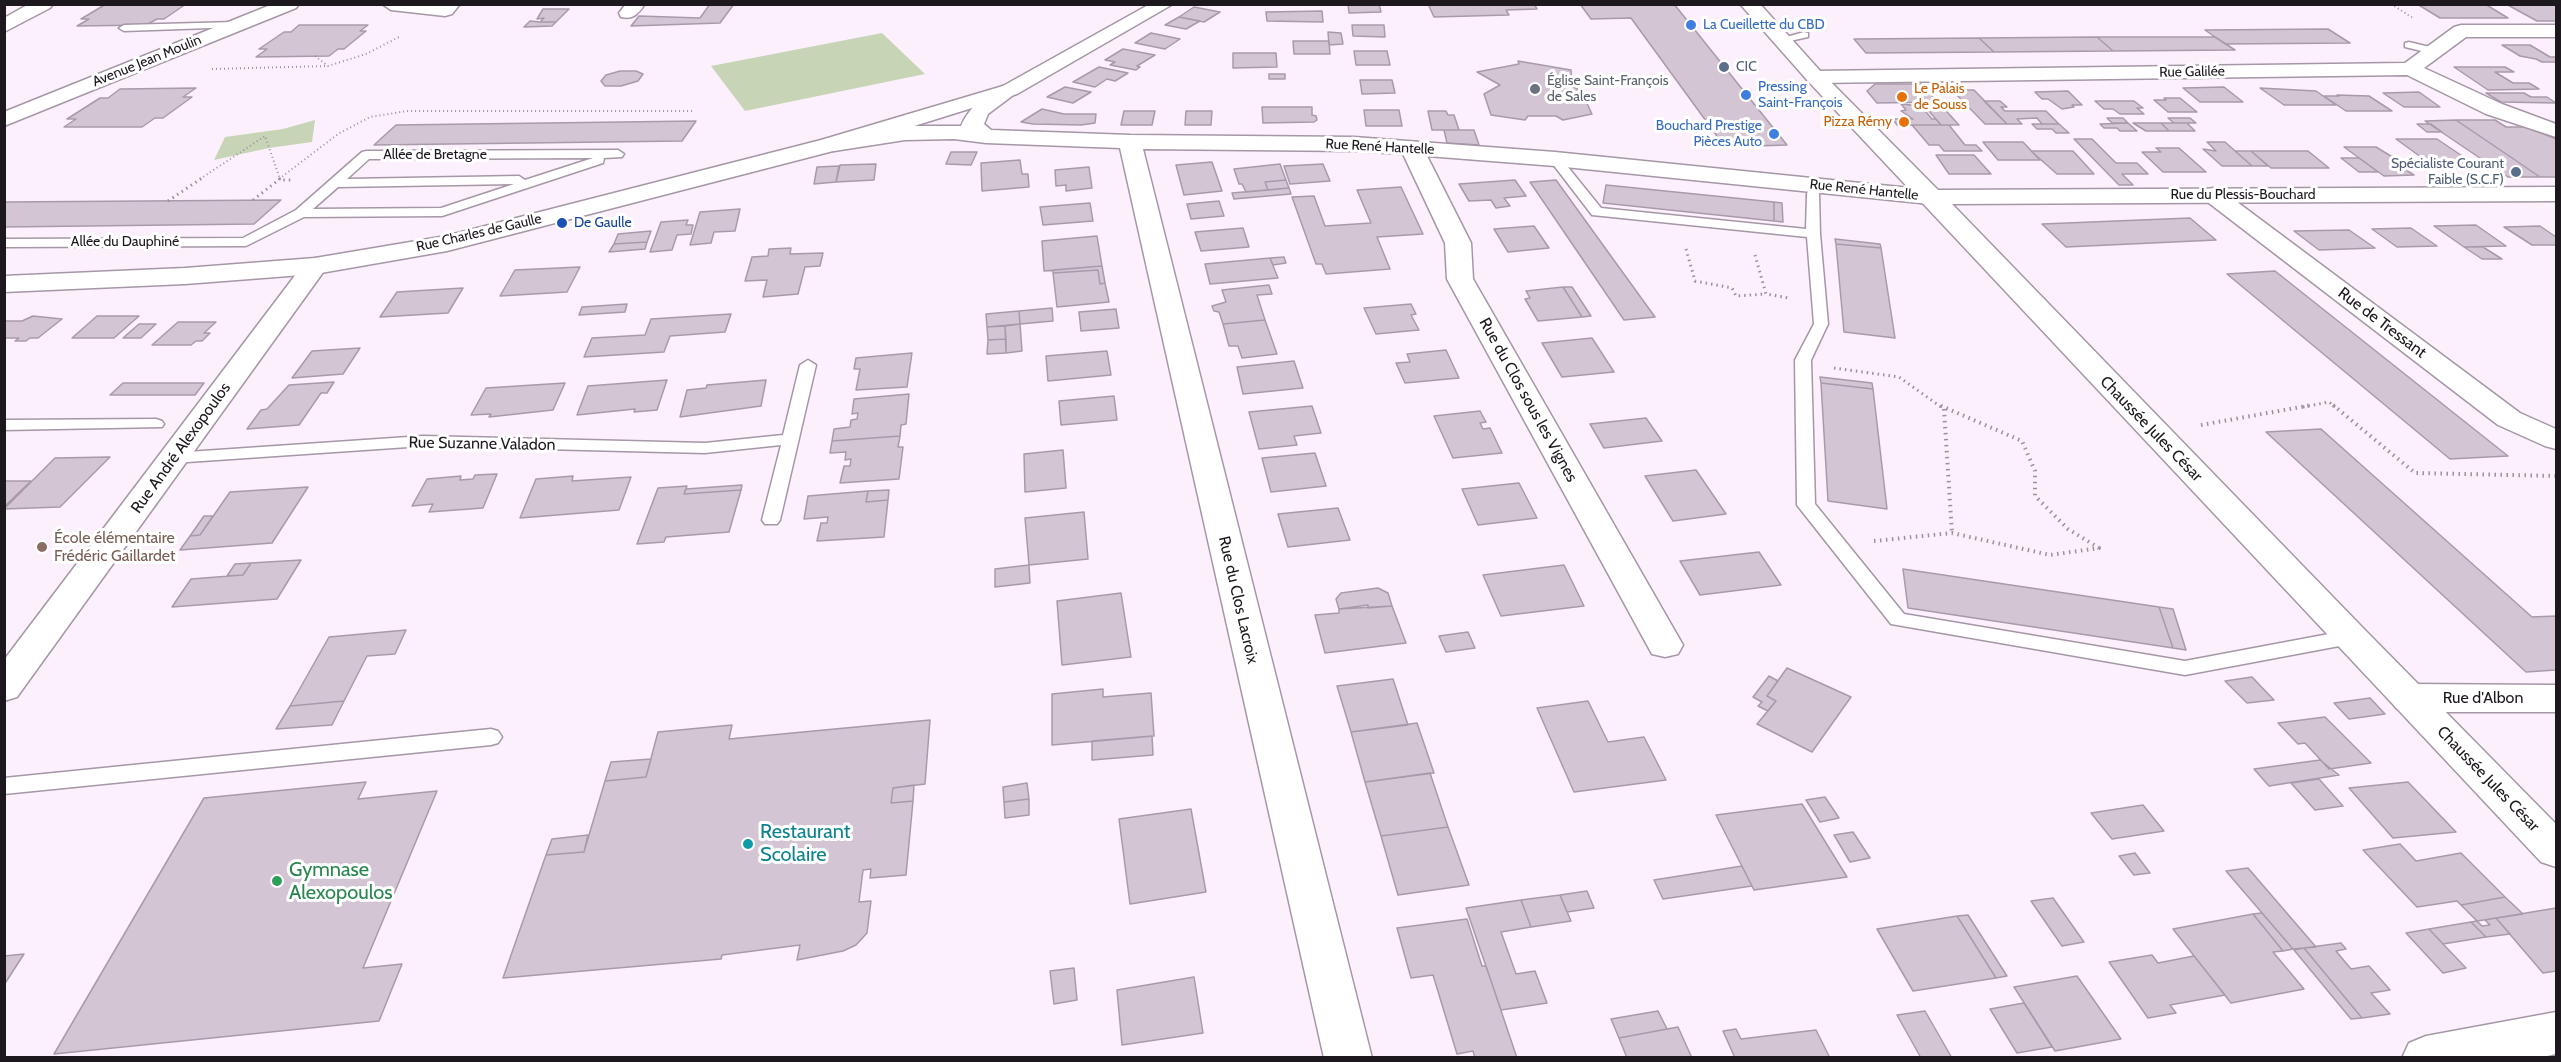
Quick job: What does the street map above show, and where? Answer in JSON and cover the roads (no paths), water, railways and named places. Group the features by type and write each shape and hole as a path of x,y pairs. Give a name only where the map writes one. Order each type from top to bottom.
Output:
{"street":[{"path":"4,26 44,4"},
{"name":"Avenue Jean Moulin","path":"4,120 290,4"},
{"path":"391,4 445,10 451,4"},
{"name":"Rue Charles de Gaulle","path":"986,136 972,126 979,111 1010,90 1164,4"},
{"name":"Chaussée Jules César","path":"1749,4 1815,77 2556,850"},
{"path":"2410,69 2461,31 2556,31"},
{"name":"Rue Galilée","path":"1815,77 2410,69 2494,109 2556,131"},
{"name":"Rue Charles de Gaulle","path":"4,284 185,276 315,266 447,243 829,145 1010,90"},
{"name":"Rue René Hantelle","path":"829,145 905,133 954,132 986,136 1130,142 1354,144 1555,159 1930,196"},
{"name":"Rue du Clos Lacroix","path":"1130,142 1348,1058"},
{"name":"Rue du Clos sous les Vignes","path":"1412,149 1458,243 1461,279 1665,645"},
{"name":"Rue du Plessis-Bouchard","path":"1930,196 2556,194"},
{"name":"Rue de Tressant","path":"2213,195 2509,419 2556,440"},
{"name":"Rue André Alexopoulos","path":"4,688 315,266"},
{"name":"Rue d'Albon","path":"2409,698 2556,699"},
{"path":"2426,1058 2556,1033"}],"lane":[{"path":"124,28 235,25"},
{"path":"1781,40 1804,35"},
{"path":"2409,45 2434,51"},
{"name":"Allée de Bretagne","path":"246,242 301,213 366,155 618,154 536,180"},
{"path":"1555,159 1597,212 1813,234"},
{"path":"336,182 536,180"},
{"path":"301,213 442,212 536,180"},
{"path":"1816,186 1813,194 1813,234 1821,324 1804,363 1806,505 1898,619 2185,668 2350,637"},
{"name":"Allée du Dauphiné","path":"4,243 246,242"},
{"path":"771,520 808,365"},
{"path":"4,425 156,424"},
{"name":"Rue Suzanne Valadon","path":"173,458 423,441 705,448 790,439"},
{"path":"4,786 491,737"}],"place":[{"name":"La Cueillette du CBD","path":"1691,25"},
{"name":"CIC","path":"1724,67"},
{"name":"Église Saint-François de Sales","path":"1535,89"},
{"name":"Pressing Saint-François","path":"1746,95"},
{"name":"Le Palais de Souss","path":"1902,97"},
{"name":"Pizza Rémy","path":"1904,122"},
{"name":"Bouchard Prestige Pièces Auto","path":"1774,134"},
{"name":"Spécialiste Courant Faible (S.C.F)","path":"2516,172"},
{"name":"De Gaulle","path":"562,223"},
{"name":"École élémentaire Frédéric Gaillardet","path":"42,547"},
{"name":"Restaurant Scolaire","path":"748,844"},
{"name":"Gymnase Alexopoulos","path":"277,881"}]}
